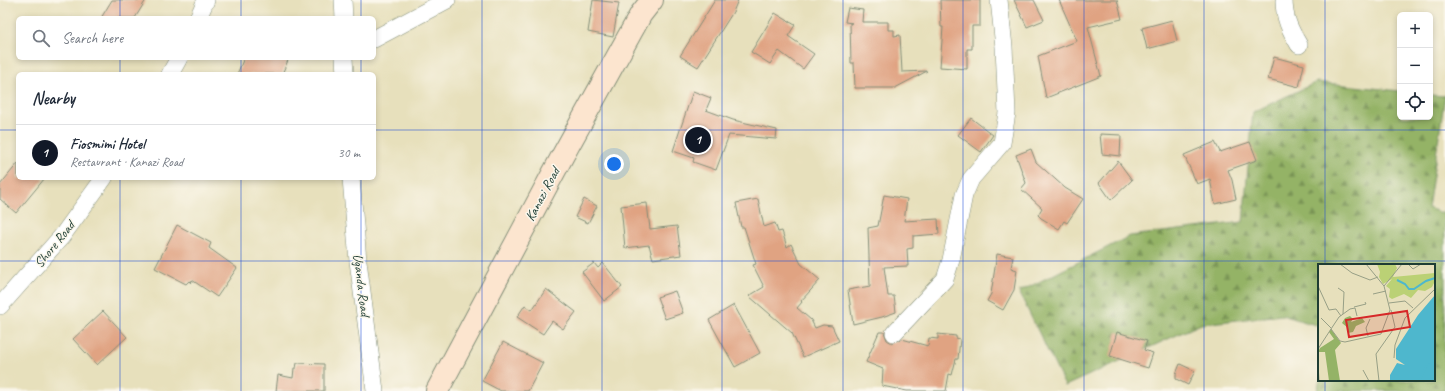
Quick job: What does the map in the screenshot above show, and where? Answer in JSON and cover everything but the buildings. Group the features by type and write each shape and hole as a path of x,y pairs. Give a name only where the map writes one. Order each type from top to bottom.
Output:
{"main road":[{"name":"Kanazi Road","path":"437,391 563,155 641,14 652,0"}],"street":[{"path":"199,16 206,0"},
{"path":"343,0 344,16"},
{"path":"376,38 446,0"},
{"path":"894,333 945,279 971,179 1002,143 1007,113 1004,47 999,0"},
{"path":"1284,0 1284,15 1289,28 1299,45"},
{"path":"171,72 178,60"},
{"path":"344,60 345,72"},
{"name":"Shore Road","path":"0,306 9,298 62,236 103,180"},
{"name":"Uganda Road","path":"351,180 358,261 375,391"}],"green space":[{"path":"1317,82 1397,91 1397,120 1433,120 1433,95 1445,96 1428,208 1445,214 1445,391 1317,391 1320,381 1435,381 1435,264 1318,264 1318,326 1282,315 1201,324 1065,386 1019,292 1130,236 1243,222 1253,112"}],"place":[{"name":"Fiosmimi Hotel","path":"698,140"}]}
